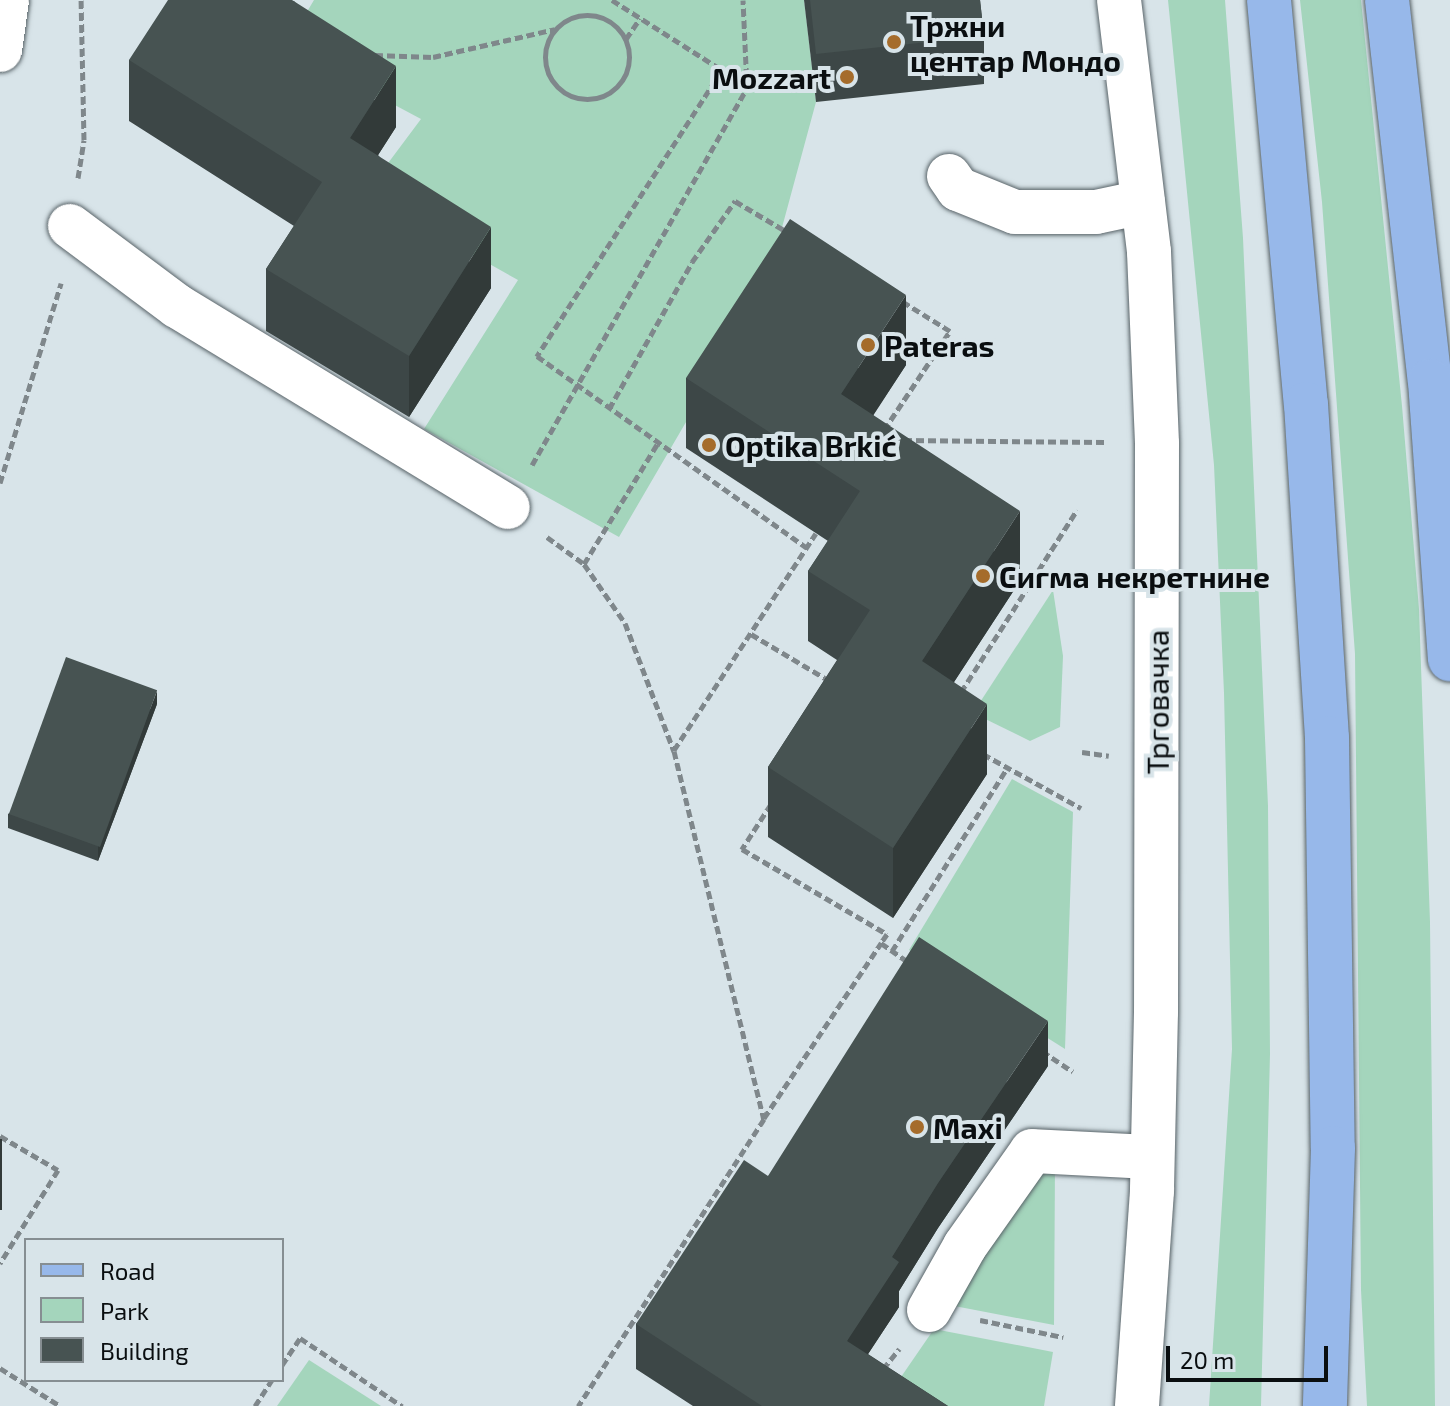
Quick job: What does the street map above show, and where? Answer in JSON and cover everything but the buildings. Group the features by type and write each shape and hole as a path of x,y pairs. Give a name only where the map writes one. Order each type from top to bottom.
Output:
{"main road":[{"path":"1269,0 1306,404 1327,752 1333,1148 1325,1406"},
{"path":"1387,0 1430,381 1450,659"}],"street":[{"path":"0,50 7,0"},
{"name":"Трговачка","path":"1119,0 1143,202 1157,444 1152,1157 1137,1406"},
{"path":"949,176 958,189 1015,212 1096,212 1143,202"},
{"path":"70,226 177,306 508,507"},
{"path":"929,1310 965,1246 1032,1151 1152,1157"}],"path":[{"path":"612,0 747,88"},
{"path":"743,0 747,88 508,507 584,564 625,623 674,751 764,1119"},
{"path":"358,55 433,57 555,29 566,20 593,15 607,19 626,39 630,62 622,82 604,96 581,99 561,90 547,71 546,49 555,29"},
{"path":"626,39 640,18"},
{"path":"722,70 537,356 807,548"},
{"path":"609,409 692,262 735,201 802,241"},
{"path":"897,298 950,331 878,440 1157,444"},
{"path":"584,564 659,441"},
{"path":"953,704 1077,510"},
{"path":"674,751 816,533"},
{"path":"751,633 831,681"},
{"path":"979,752 1081,808"},
{"path":"892,951 1008,767"},
{"path":"578,1406 728,1170 887,934 742,849 777,795"},
{"path":"881,943 918,968"},
{"path":"1034,1046 1073,1072"},
{"path":"0,1136 58,1170 0,1263"},
{"path":"728,1170 740,1179"},
{"path":"876,1378 929,1310 1063,1337"},
{"path":"284,1362 300,1338 402,1406"},
{"path":"0,1368 60,1406"},
{"path":"255,1406 271,1382"}],"green space":[{"path":"314,0 804,0 816,102 767,283 619,537 424,429 518,280 365,194 421,119 286,47"},
{"path":"1168,0 1225,0 1243,238 1268,806 1270,1054 1261,1406 1209,1406 1232,1049 1224,693 1214,465"},
{"path":"1300,0 1361,0 1402,406 1419,609 1430,922 1435,1406 1367,1406 1361,1290 1355,654 1322,202"},
{"path":"1053,590 1063,656 1060,727 1030,741 973,713"},
{"path":"1012,779 1073,812 1065,1049 909,950"},
{"path":"1055,1166 1054,1325 944,1304 1035,1169"},
{"path":"934,1329 1053,1352 1044,1406 910,1406 890,1393"},
{"path":"309,1360 381,1406 277,1406"}],"place":[{"name":"Тржни центар Мондо","path":"894,42"},
{"name":"Mozzart","path":"847,77"},
{"name":"Pateras","path":"868,345"},
{"name":"Optika Brkić","path":"709,445"},
{"name":"Сигма некретнине","path":"983,576"},
{"name":"Maxi","path":"917,1127"}]}
